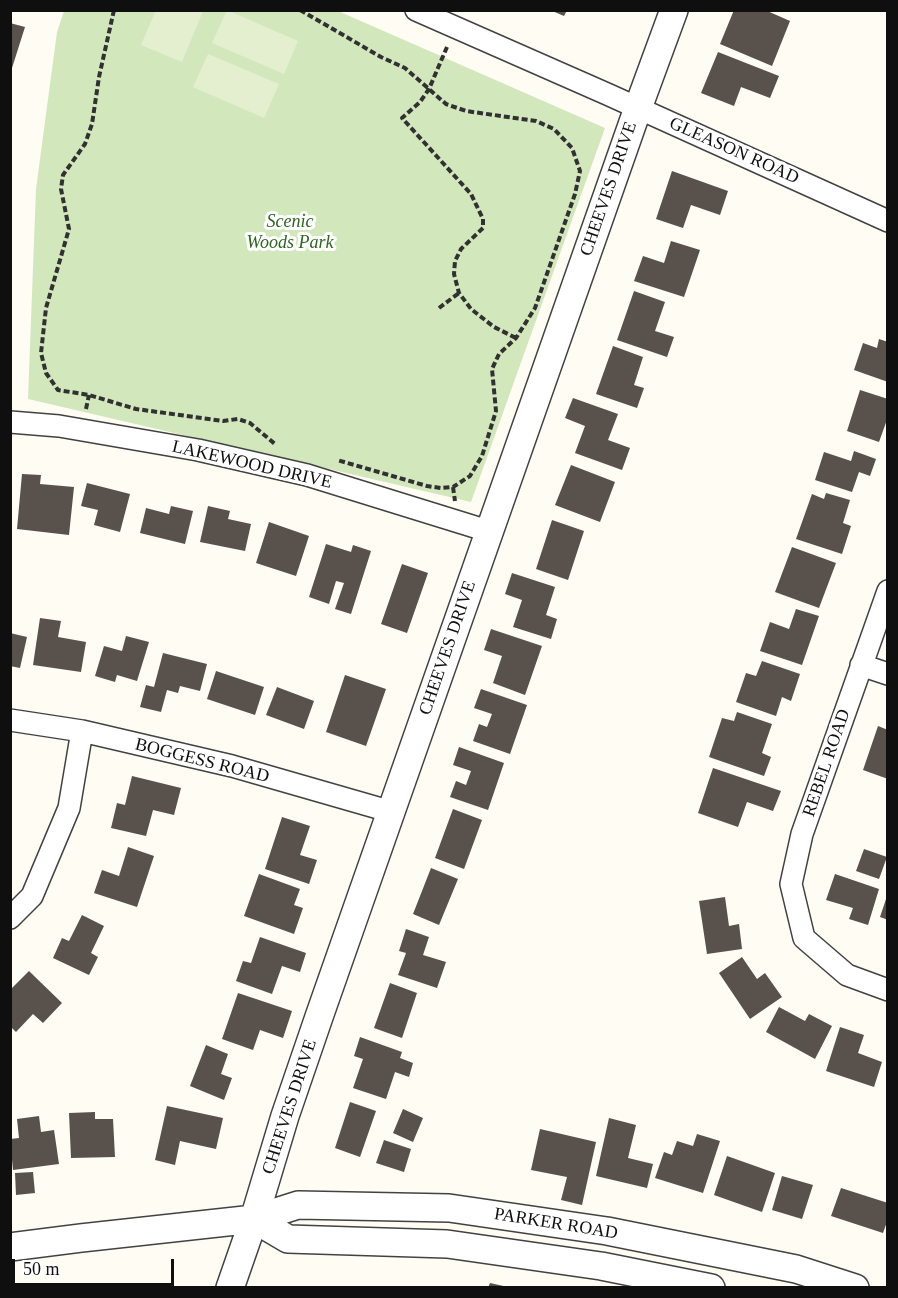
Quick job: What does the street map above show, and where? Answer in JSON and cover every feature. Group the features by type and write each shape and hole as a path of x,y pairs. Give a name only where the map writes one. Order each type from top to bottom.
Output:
{"street":[{"name":"GLEASON ROAD","path":"416,10 888,221"},
{"name":"CHEEVES DRIVE","path":"230,1287 254,1220 285,1116 488,531 674,10"},
{"name":"LAKEWOOD DRIVE","path":"10,422 60,426 198,450 307,476 488,531"},
{"name":"REBEL ROAD","path":"888,591 802,834 791,884 804,938 847,975 888,990"},
{"path":"861,665 888,674"},
{"name":"BOGGESS ROAD","path":"10,720 82,732 232,766 392,812"},
{"path":"10,918 32,896 69,808 82,732"},
{"name":"PARKER ROAD","path":"10,1247 254,1220 298,1205 449,1208 608,1231 796,1269 855,1287"},
{"name":"PARKER ROAD","path":"254,1220 288,1239 447,1244 601,1266 711,1287"}],"path":[{"path":"114,10 99,77 92,124 85,144 63,175 61,189 69,229 46,308 41,353 46,373 58,390 89,395 136,409 223,421 238,419 250,423 266,438 285,449"},
{"path":"300,10 381,57 405,68 446,104 466,111 536,121 554,129 572,148 580,171 536,308 516,338 499,354 492,369 496,411 482,456 470,476 453,487 427,486 344,461 327,459"},
{"path":"456,28 429,90 420,102 402,118 471,194 483,219 483,228 461,249 455,261 454,274 459,293 471,309 494,327 516,338"},
{"path":"439,308 459,293"}],"green space":[{"path":"156,10 203,11 182,62 141,45"},
{"path":"227,10 298,41 284,74 212,43"},
{"name":"Scenic Woods Park","path":"64,11 338,11 605,128 471,502 28,399 36,189 57,32"},
{"path":"208,54 279,84 264,118 193,87"}],"building":[{"path":"550,10 567,10 564,16"},
{"path":"734,10 765,10 790,21 772,66 720,44"},
{"path":"10,23 25,27 12,68 10,67"},
{"path":"718,52 779,76 770,98 741,87 734,106 701,93"},
{"path":"672,171 728,191 720,215 691,205 683,228 656,219"},
{"path":"671,241 700,250 684,297 634,281 643,256 664,263"},
{"path":"634,291 665,302 655,331 674,337 667,357 617,340"},
{"path":"879,339 888,342 888,382 854,370 863,343 877,348"},
{"path":"613,346 643,357 634,385 644,388 637,408 596,394"},
{"path":"860,390 888,399 888,417 879,442 847,431"},
{"path":"573,398 618,414 608,440 630,448 622,470 575,453 585,426 565,418"},
{"path":"854,451 876,459 870,476 859,472 852,492 815,480 824,452 851,461"},
{"path":"571,465 615,482 600,522 555,505"},
{"path":"22,474 41,475 40,484 74,487 69,535 17,529"},
{"path":"87,483 130,494 120,532 94,525 98,510 81,506"},
{"path":"826,493 850,500 843,523 851,526 842,554 796,539 812,494 824,499"},
{"path":"171,506 193,511 185,544 140,533 146,508 169,514"},
{"path":"208,506 230,511 228,519 251,524 245,551 200,542"},
{"path":"552,520 584,531 568,580 536,569"},
{"path":"269,522 309,536 296,576 256,563"},
{"path":"326,544 351,552 353,545 371,551 351,614 335,609 344,583 336,581 329,604 309,597"},
{"path":"792,547 836,563 819,608 775,592"},
{"path":"402,564 428,573 407,633 381,624"},
{"path":"512,573 555,587 546,615 557,619 551,639 513,627 522,600 505,594"},
{"path":"796,609 819,616 802,665 760,651 770,622 789,629"},
{"path":"40,618 61,621 58,637 86,642 81,672 33,665"},
{"path":"491,629 542,646 525,695 493,683 502,656 484,650"},
{"path":"10,633 27,637 20,668 10,666"},
{"path":"126,636 149,642 137,681 117,675 115,682 95,676 104,646 122,651"},
{"path":"163,653 207,664 200,691 180,686 178,693 167,690 161,712 140,707 146,685 154,687"},
{"path":"762,661 800,674 791,701 782,697 776,716 736,702 746,673 756,676"},
{"path":"216,671 264,687 255,715 207,699"},
{"path":"345,675 386,689 366,746 326,732"},
{"path":"277,687 314,701 304,729 266,715"},
{"path":"481,689 527,705 510,754 473,741 479,724 487,727 492,714 474,708"},
{"path":"737,712 772,724 762,753 771,757 764,776 709,757 722,718 734,721"},
{"path":"878,726 888,730 888,779 863,770"},
{"path":"459,747 504,763 488,810 450,797 456,781 466,785 471,771 453,765"},
{"path":"713,768 781,791 773,811 747,802 738,827 698,813"},
{"path":"132,776 181,788 174,815 153,810 146,836 111,828 117,803 125,805"},
{"path":"453,809 482,820 464,869 435,858"},
{"path":"282,817 310,826 300,855 317,860 309,884 265,869"},
{"path":"128,847 154,856 137,907 94,893 102,870 119,876"},
{"path":"864,849 887,857 879,879 856,871"},
{"path":"431,868 458,879 439,925 413,914"},
{"path":"259,874 300,889 294,905 303,908 294,934 244,916"},
{"path":"835,874 879,889 868,925 849,919 853,908 826,900"},
{"path":"888,896 888,920 880,917"},
{"path":"725,897 729,926 739,924 742,949 707,954 699,901"},
{"path":"82,915 104,926 91,953 98,957 89,975 53,958 62,938 69,941"},
{"path":"406,929 429,937 423,955 446,962 437,988 398,975 406,953 399,951"},
{"path":"260,937 306,953 300,972 282,966 272,994 236,981 243,961 251,963"},
{"path":"742,957 757,979 765,973 782,997 750,1019 719,973"},
{"path":"29,971 62,1003 43,1023 33,1014 16,1032 10,1026 10,990"},
{"path":"390,983 417,993 402,1038 374,1028"},
{"path":"238,993 292,1011 283,1038 260,1030 253,1050 222,1039"},
{"path":"779,1007 805,1021 809,1014 832,1026 815,1059 766,1032"},
{"path":"840,1027 864,1035 858,1053 882,1062 874,1087 826,1071"},
{"path":"360,1037 402,1052 400,1058 413,1063 409,1077 395,1072 386,1099 353,1088 363,1059 354,1056"},
{"path":"206,1045 228,1054 221,1074 232,1078 224,1100 190,1086"},
{"path":"350,1102 376,1111 360,1157 335,1148"},
{"path":"167,1106 223,1118 216,1149 180,1141 175,1165 155,1160"},
{"path":"403,1109 423,1118 413,1142 393,1133"},
{"path":"95,1112 95,1119 113,1119 115,1157 71,1158 69,1113"},
{"path":"39,1116 41,1132 54,1130 59,1164 13,1170 10,1139 19,1138 17,1119"},
{"path":"609,1118 636,1125 628,1158 653,1164 647,1188 596,1176"},
{"path":"540,1129 596,1142 582,1205 561,1200 567,1177 531,1170"},
{"path":"697,1134 720,1141 703,1193 655,1178 664,1152 672,1155 677,1141 693,1146"},
{"path":"384,1140 411,1149 404,1172 376,1163"},
{"path":"727,1156 775,1173 762,1212 714,1195"},
{"path":"33,1172 35,1193 16,1195 15,1173"},
{"path":"782,1176 813,1185 802,1219 772,1210"},
{"path":"841,1188 888,1203 888,1219 883,1233 831,1216"},
{"path":"490,1283 508,1287 508,1288 488,1288"}]}
